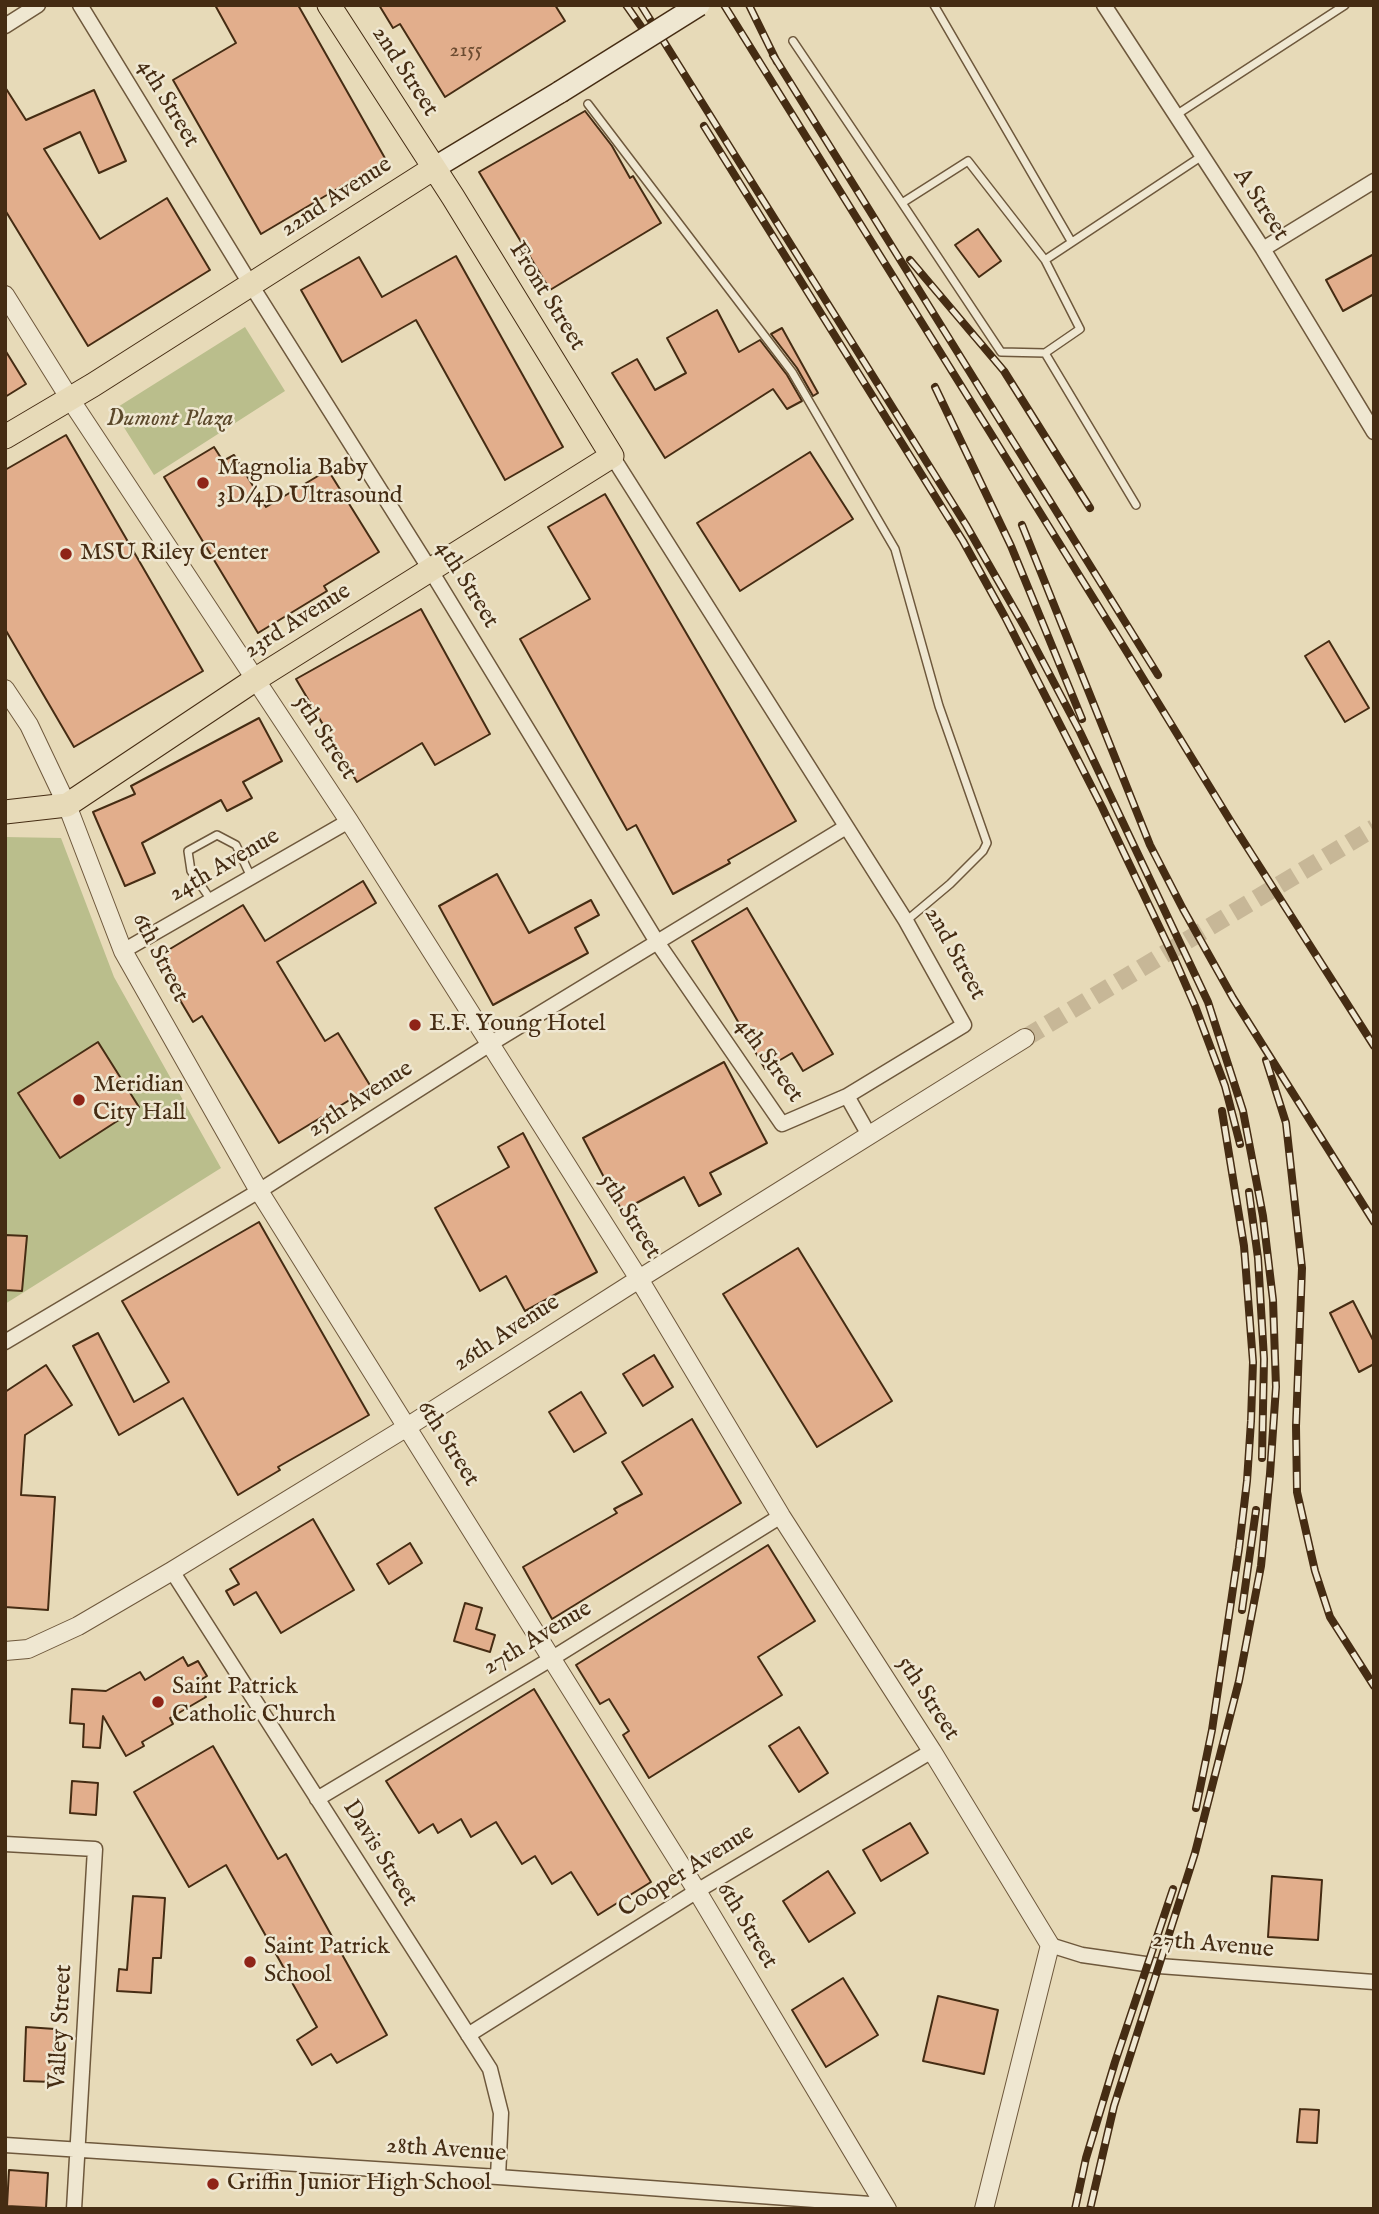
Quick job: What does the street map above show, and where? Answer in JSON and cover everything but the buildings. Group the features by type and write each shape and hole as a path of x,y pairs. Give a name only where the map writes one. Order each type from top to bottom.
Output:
{"main road":[{"name":"2nd Street","path":"329,5 434,168"},
{"name":"22nd Avenue","path":"5,437 699,5"},
{"name":"Front Street","path":"434,168 612,456"},
{"name":"23rd Avenue","path":"5,812 67,805 256,679 612,456"}],"street":[{"path":"5,26 38,5"},
{"name":"4th Street","path":"80,5 657,942 782,1124 847,1096"},
{"name":"A Street","path":"1108,7 1263,249 1374,432"},
{"path":"1263,249 1374,181"},
{"name":"5th Street","path":"5,295 70,399 349,821 639,1279 781,1516 932,1751 1050,1945"},
{"name":"2nd Street","path":"612,456 906,921 964,1025 847,1096"},
{"name":"6th Street","path":"5,689 29,725 67,805 123,951 259,1191 697,1891 886,2207"},
{"name":"24th Avenue","path":"123,951 349,821"},
{"name":"25th Avenue","path":"5,1342 259,1191 490,1044 846,827"},
{"name":"26th Avenue","path":"5,1651 28,1649 78,1626 172,1571 407,1427 1025,1038"},
{"path":"847,1096 869,1135"},
{"name":"27th Avenue","path":"317,1799 551,1659 781,1516"},
{"name":"Davis Street","path":"172,1571 490,2069 501,2113 498,2177"},
{"name":"Cooper Avenue","path":"468,2035 697,1891 932,1751"},
{"name":"Valley Street","path":"5,1844 94,1849 74,2209"},
{"path":"984,2209 1050,1945"},
{"name":"27th Avenue","path":"1050,1945 1082,1955 1159,1966 1374,1982"},
{"name":"28th Avenue","path":"5,2145 498,2177 886,2207"}],"lane":[{"path":"934,5 1071,241"},
{"path":"1176,116 1345,5"},
{"path":"793,41 1001,352 1045,353 1080,329 1045,260 968,161 902,203"},
{"path":"588,104 792,372 895,550 939,706 987,843 983,851 950,884 906,921"},
{"path":"1045,260 1202,156"},
{"path":"1045,353 1136,505"},
{"path":"211,901 191,871 188,851 217,835 236,845 251,877"}],"green space":[{"name":"Dumont Plaza","path":"245,327 285,391 154,475 113,410"},
{"path":"5,837 61,838 114,977 221,1168 5,1304"}],"tunnel":[{"path":"1025,1038 1374,828"}],"railway":[{"path":"626,5 652,42"},
{"path":"641,5 966,525 1024,626 1080,732 1208,1002 1243,1111 1263,1216 1273,1300 1276,1387 1261,1566 1239,1681 1195,1853 1114,2106 1090,2209"},
{"path":"724,5 1233,825 1374,1046"},
{"path":"749,5 777,62"},
{"path":"773,55 1158,675"},
{"path":"704,126 963,541 1005,617 1102,807 1175,960 1225,1086 1240,1144"},
{"path":"910,260 1004,371 1090,508"},
{"path":"935,387 1011,546 1082,719"},
{"path":"1022,525 1150,845 1233,998 1374,1222"},
{"path":"1266,1060 1286,1123 1302,1268 1296,1426 1297,1492 1315,1571 1330,1617 1374,1686"},
{"path":"1196,1808 1212,1730 1239,1548 1251,1421 1253,1362 1244,1246 1222,1111"},
{"path":"1249,1192 1258,1258 1264,1359 1262,1458"},
{"path":"1242,1610 1256,1510"},
{"path":"1075,2209 1086,2158 1115,2062 1173,1889"}],"place":[{"name":"Magnolia Baby 3D/4D Ultrasound","path":"203,483"},
{"name":"MSU Riley Center","path":"66,554"},
{"name":"E.F. Young Hotel","path":"415,1025"},
{"name":"Meridian City Hall","path":"79,1100"},
{"name":"Saint Patrick Catholic Church","path":"158,1702"},
{"name":"Saint Patrick School","path":"250,1962"},
{"name":"Griffin Junior High School","path":"213,2184"}]}
